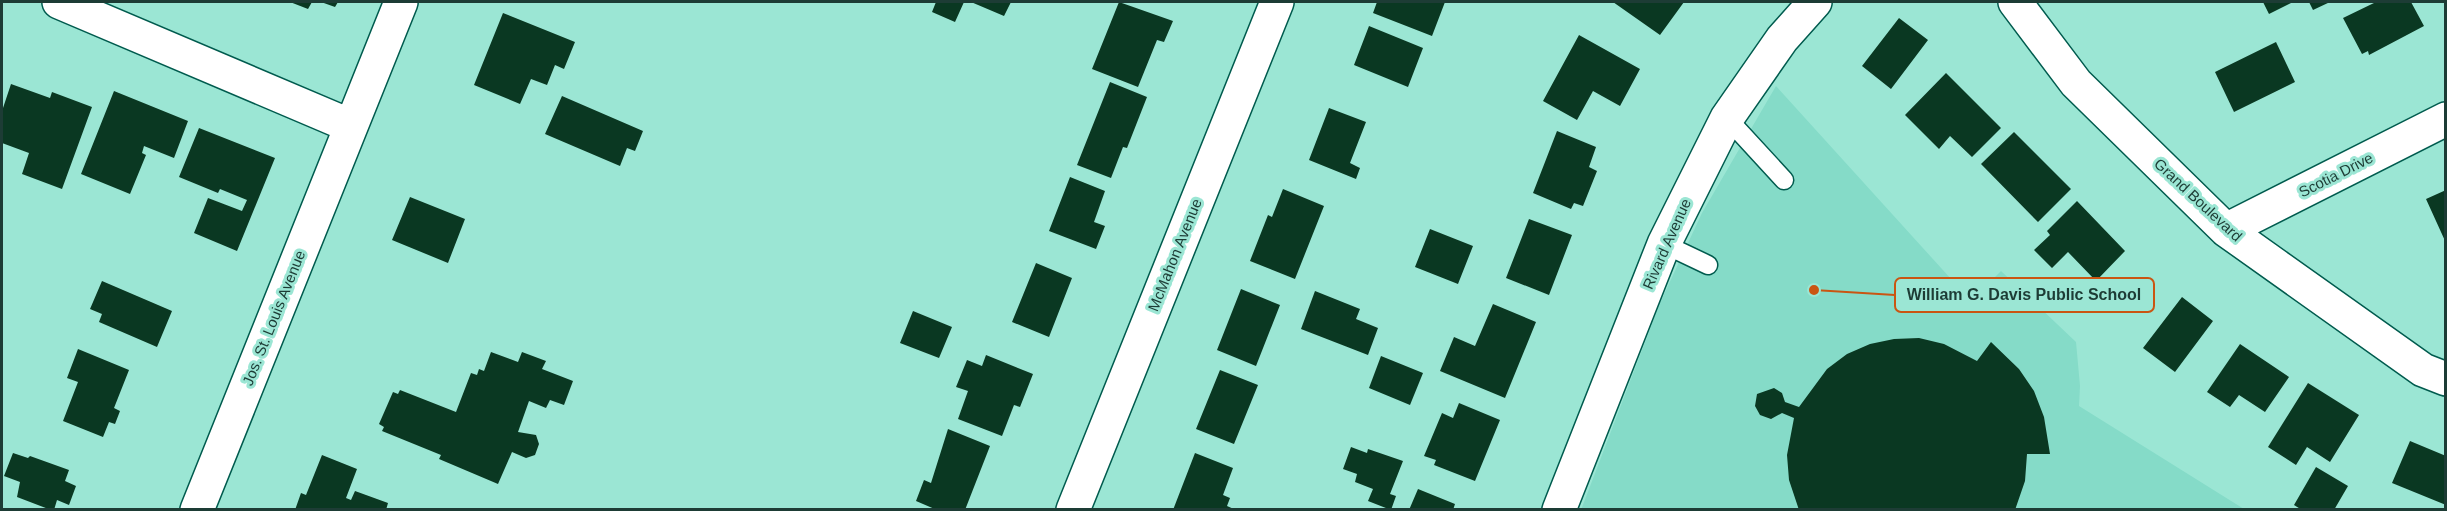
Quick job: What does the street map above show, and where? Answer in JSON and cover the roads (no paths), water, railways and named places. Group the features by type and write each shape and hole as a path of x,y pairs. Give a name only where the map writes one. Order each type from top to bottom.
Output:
{"street":[{"path":"59,2 351,126"},
{"name":"Jos. St. Louis Avenue","path":"197,510 401,2"},
{"name":"Rivard Avenue","path":"1559,510 1664,244 1727,118 1782,39 1815,2"},
{"name":"Grand Boulevard","path":"2015,2 2076,83 2226,230 2423,370 2445,379"},
{"name":"McMahon Avenue","path":"1073,510 1273,3"},
{"name":"Scotia Drive","path":"2226,230 2445,120"}],"lane":[{"path":"1727,118 1784,180"},
{"path":"1664,244 1708,265"}],"place":[{"name":"William G. Davis Public School","path":"1814,290"}]}
